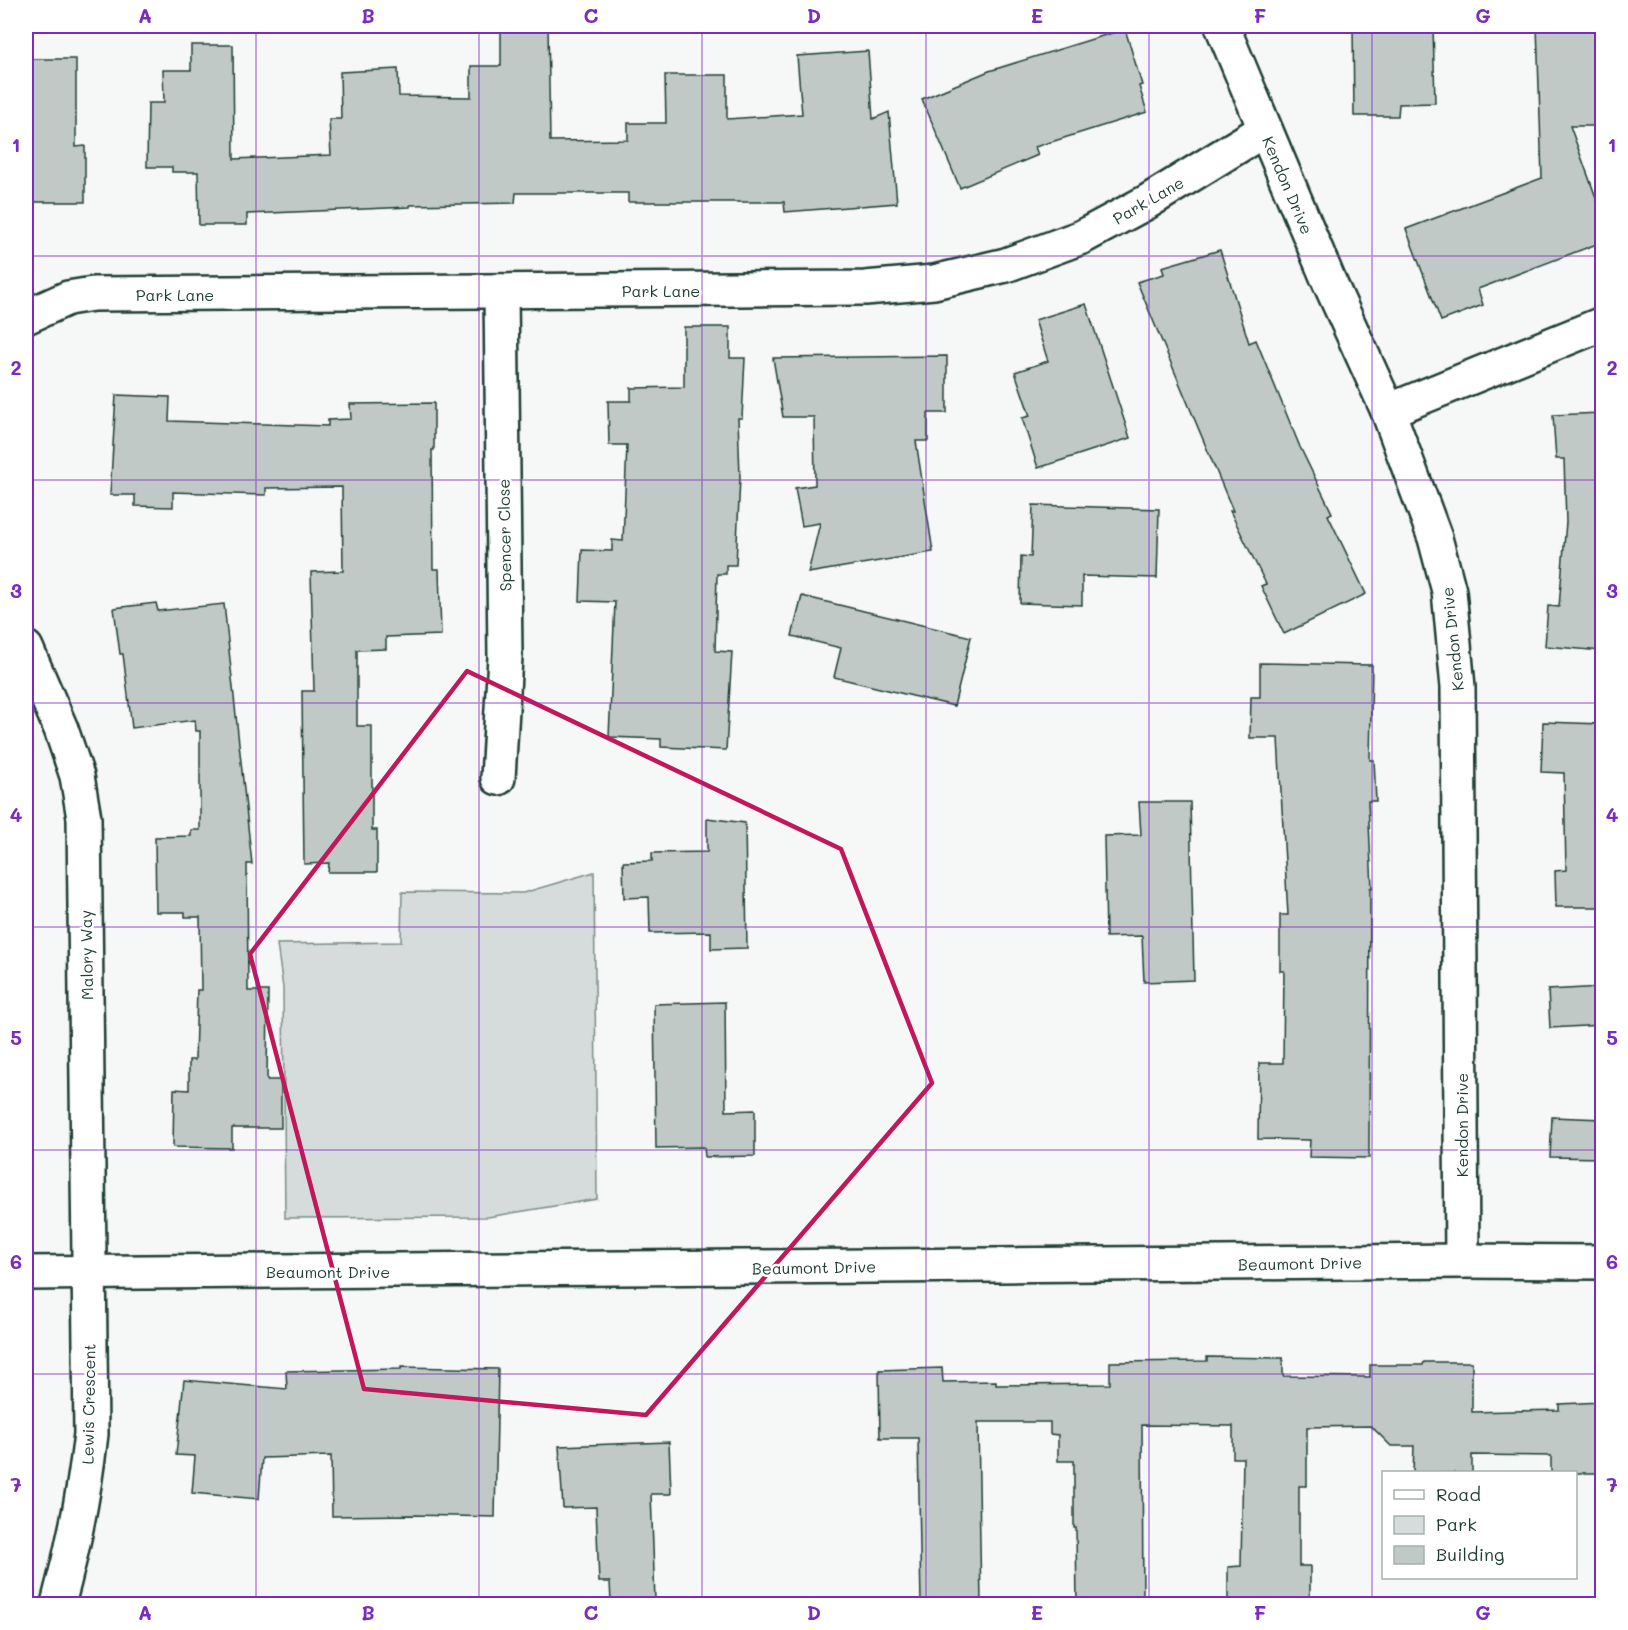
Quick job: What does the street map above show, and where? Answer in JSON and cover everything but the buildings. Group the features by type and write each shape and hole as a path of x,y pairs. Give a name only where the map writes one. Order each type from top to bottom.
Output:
{"street":[{"name":"Kendon Drive","path":"1222,26 1328,279 1388,411 1435,538 1449,591 1458,687 1462,1261"},
{"name":"Park Lane","path":"26,317 68,298 93,294 865,288 934,282 1006,265 1082,237 1148,202 1264,130"},
{"name":"Spencer Close","path":"498,778 505,657 501,291"},
{"path":"1388,411 1602,324"},
{"name":"Malory Way","path":"26,648 61,729 77,776 84,818 89,1273"},
{"name":"Beaumont Drive","path":"26,1273 1462,1261 1602,1262"},
{"name":"Lewis Crescent","path":"58,1605 82,1504 91,1434 89,1273"}],"highlighted area":[{"path":"467,671 841,849 932,1083 646,1415 364,1389 250,954"}],"green space":[{"path":"594,872 597,1199 488,1217 285,1218 283,988 277,944 401,942 402,892 523,893"}]}
